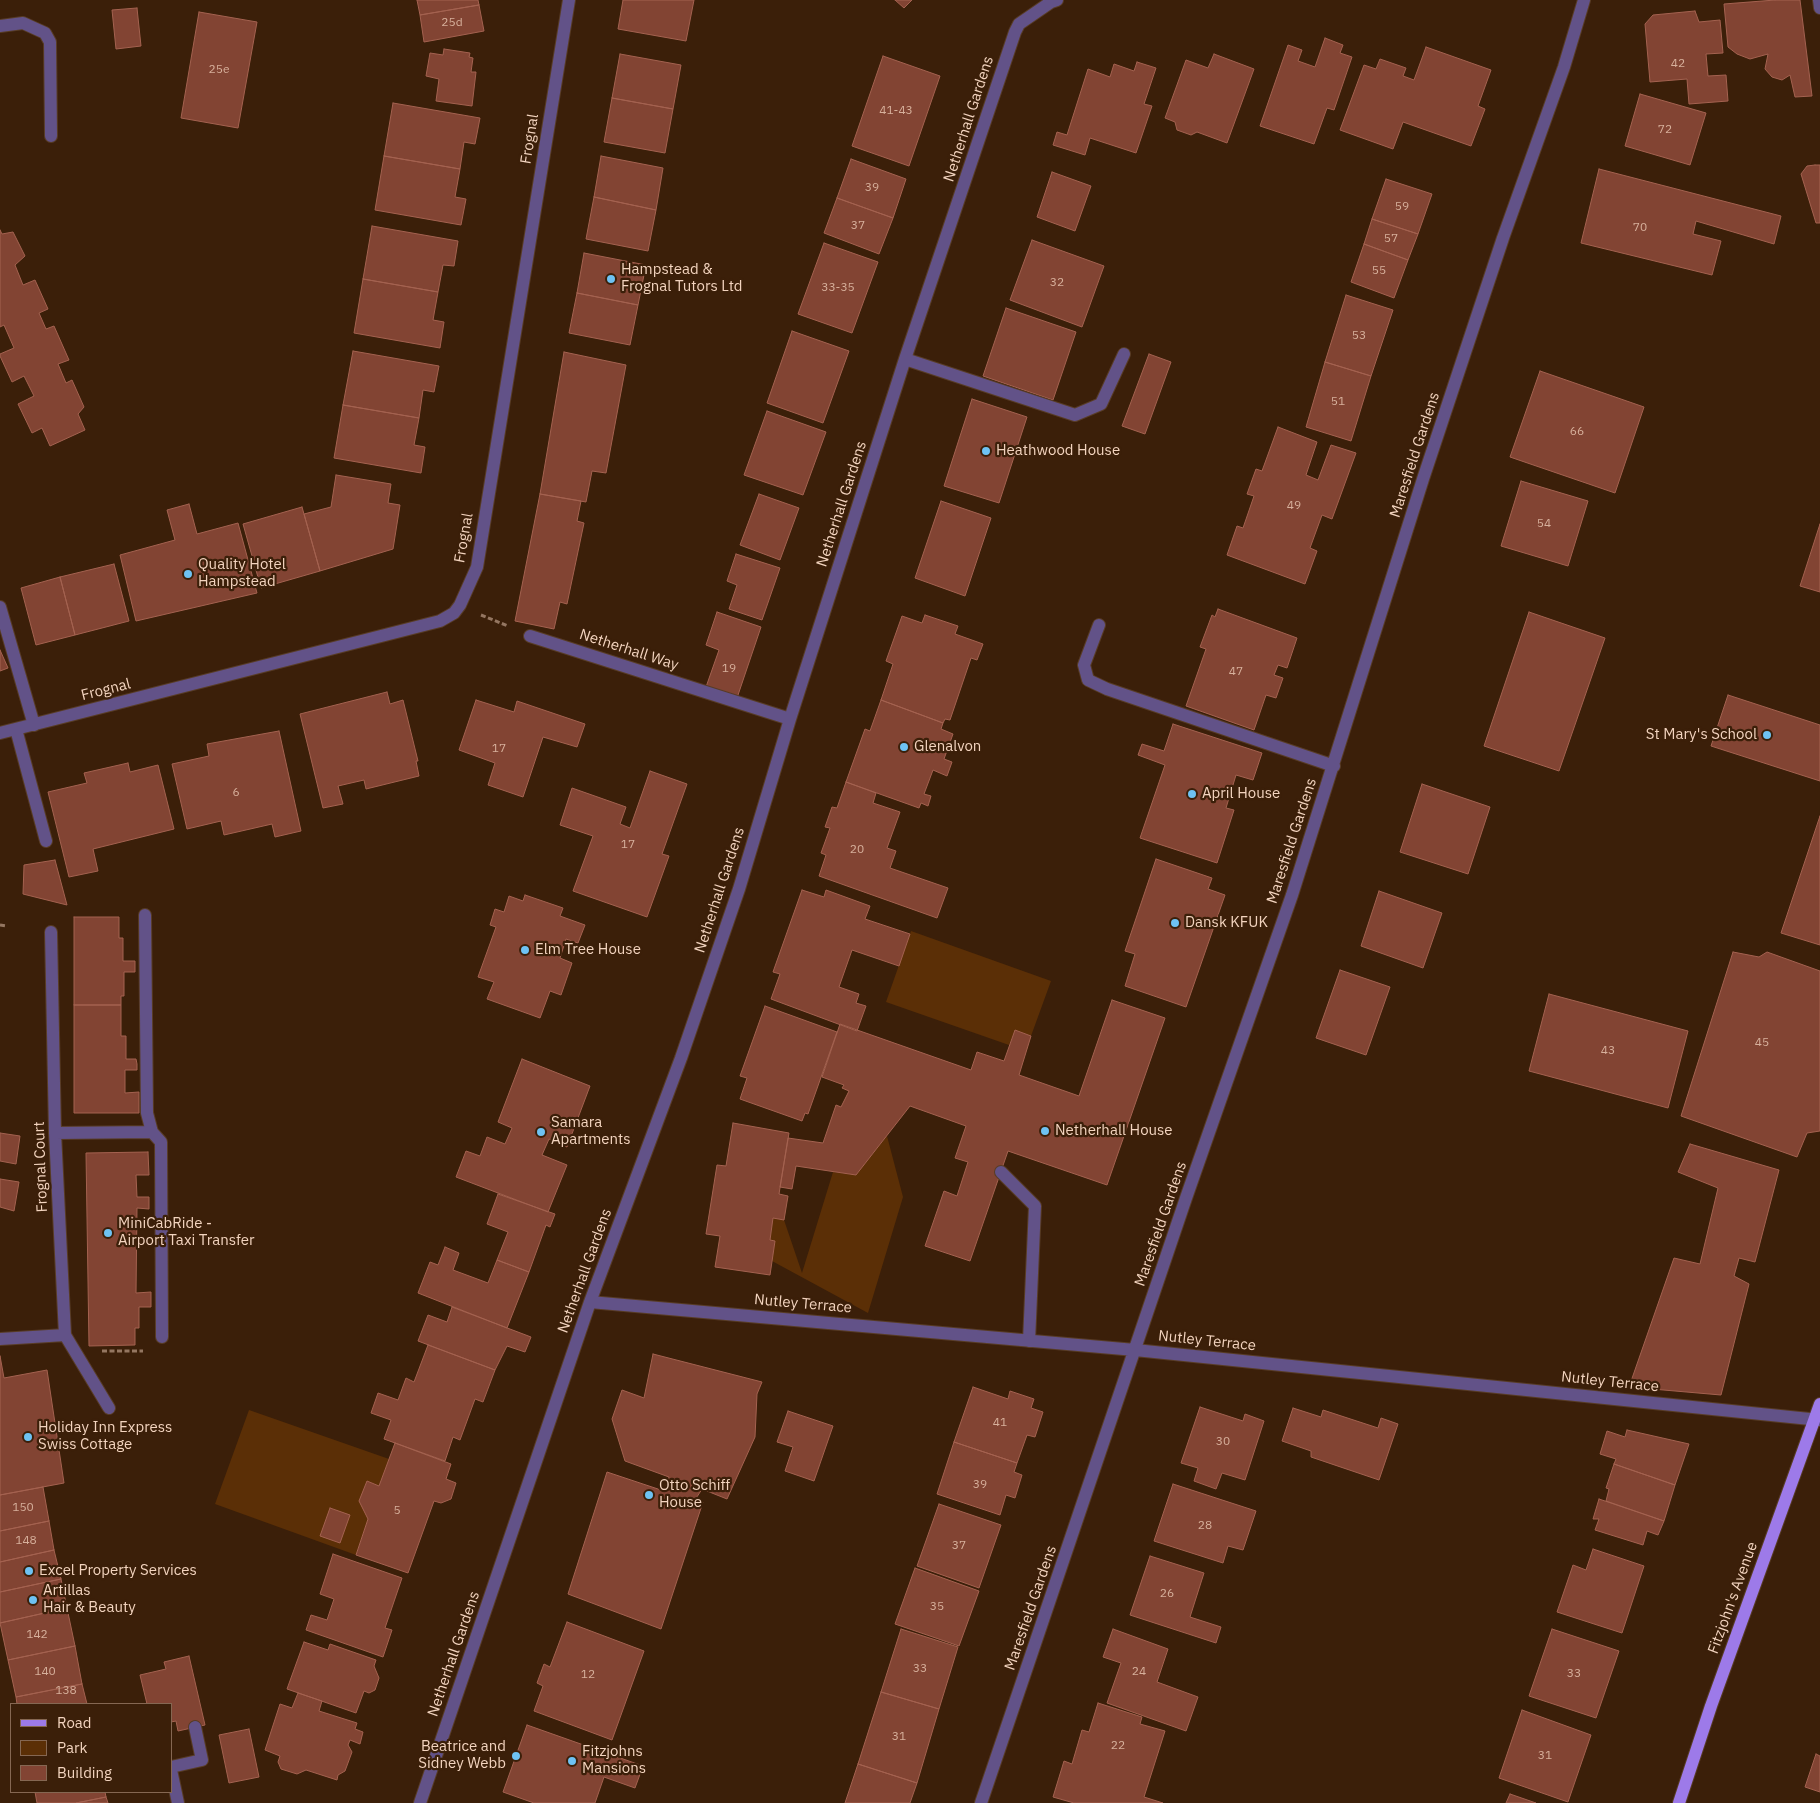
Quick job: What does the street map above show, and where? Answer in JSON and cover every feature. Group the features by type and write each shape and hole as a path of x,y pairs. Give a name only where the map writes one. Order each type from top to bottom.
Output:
{"main road":[{"name":"Fitzjohn's Avenue","path":"1679,1803 1711,1706 1818,1420 1820,1404"}],"street":[{"name":"Frognal","path":"0,733 440,621 454,613 460,605 477,567 569,0"},
{"name":"Netherhall Gardens","path":"420,1803 590,1302 684,1049 738,889 905,359 1015,32 1019,24 1039,4 1057,0"},
{"name":"Maresfield Gardens","path":"981,1803 1292,895 1423,479 1503,238 1564,67 1584,0"},
{"path":"1820,0 1820,8"},
{"path":"0,26 24,24 45,33 50,42 52,136"},
{"path":"905,359 1075,415 1101,404 1124,354"},
{"path":"0,607 34,725"},
{"path":"1099,625 1084,665 1088,680 1107,689 1334,766"},
{"name":"Netherhall Way","path":"530,636 790,719"},
{"path":"16,729 46,840"},
{"path":"145,915 147,1113 152,1132 161,1142 162,1337"},
{"name":"Frognal Court","path":"51,932 55,1133 65,1336"},
{"path":"55,1133 152,1132"},
{"path":"1001,1172 1035,1206 1029,1341"},
{"name":"Nutley Terrace","path":"590,1302 1135,1350 1818,1420"},
{"path":"0,1339 65,1336 109,1408"},
{"path":"172,1769 202,1760 195,1727"},
{"path":"172,1774 178,1803"}],"path":[{"path":"460,605 530,636"},
{"path":"0,925 7,926"},
{"path":"99,1351 142,1351"}],"green space":[{"path":"911,931 1051,981 1031,1036 1015,1030 1009,1045 886,1002"},
{"path":"887,1136 903,1197 868,1313 772,1261 775,1241 770,1240 773,1218 784,1220 802,1273 833,1172 856,1175"},
{"path":"249,1410 389,1459 379,1486 367,1481 360,1500 368,1519 356,1555 215,1504"}],"building":[{"path":"417,0 478,0 479,5 420,15"},
{"path":"623,0 694,0 686,41 618,29"},
{"path":"895,0 912,0 904,8"},
{"path":"1800,0 1812,96 1795,97 1790,75 1782,80 1772,77 1765,69 1768,54 1750,59 1737,54 1728,47 1724,4"},
{"path":"479,5 484,31 424,42 420,15"},
{"path":"137,8 141,46 116,49 112,10"},
{"path":"1695,11 1699,22 1720,20 1723,53 1706,54 1708,76 1726,75 1728,101 1689,104 1687,79 1650,82 1645,24 1653,15"},
{"path":"199,12 257,22 238,128 181,118"},
{"path":"1325,38 1343,45 1340,53 1352,57 1334,110 1327,108 1314,144 1260,126 1288,45 1302,50 1298,61 1315,67"},
{"path":"1426,47 1491,70 1478,106 1485,109 1471,146 1403,122 1393,149 1340,130 1364,65 1376,69 1380,59 1406,68 1403,76 1414,80"},
{"path":"444,49 470,53 469,57 473,58 471,72 476,72 472,106 436,101 439,79 426,76 430,53 443,55"},
{"path":"620,54 681,65 673,109 612,98"},
{"path":"1214,54 1254,69 1227,143 1197,132 1191,135 1177,130 1175,122 1165,118 1186,60 1208,68"},
{"path":"883,56 940,76 909,166 852,146"},
{"path":"1137,62 1156,68 1144,104 1152,106 1136,153 1090,138 1085,155 1053,145 1057,132 1067,135 1088,69 1110,77 1114,64 1134,71"},
{"path":"1640,94 1706,113 1690,165 1625,146"},
{"path":"612,98 673,109 665,153 604,142"},
{"path":"393,103 480,118 475,144 464,142 460,169 384,156"},
{"path":"384,156 460,169 455,197 466,199 461,225 375,210"},
{"path":"601,156 663,168 656,210 594,197"},
{"path":"851,159 906,179 893,218 837,198"},
{"path":"1820,165 1820,223 1816,223 1801,174 1807,166"},
{"path":"1599,169 1781,216 1774,244 1696,221 1693,234 1721,241 1712,275 1581,243"},
{"path":"1052,172 1091,186 1075,231 1037,217"},
{"path":"1386,179 1432,194 1418,234 1372,219"},
{"path":"594,197 656,210 648,251 586,239"},
{"path":"837,198 893,218 879,254 824,233"},
{"path":"1372,219 1418,234 1408,260 1364,244"},
{"path":"372,226 458,241 454,266 443,265 438,292 363,279"},
{"path":"0,230 2,234 13,232 25,256 15,265 23,285 35,280 48,309 39,313 46,329 54,326 69,360 58,364 66,383 72,380 84,407 78,414 85,430 50,446 42,428 32,433 18,404 34,396 24,376 12,382 0,356 0,354 14,348 4,325 0,327"},
{"path":"1032,240 1104,266 1082,327 1010,300"},
{"path":"824,243 878,262 852,333 798,314"},
{"path":"1364,244 1408,260 1394,298 1351,282"},
{"path":"584,253 646,265 638,305 577,293"},
{"path":"363,279 438,292 433,320 444,322 440,348 354,333"},
{"path":"577,293 638,305 630,345 569,333"},
{"path":"1346,295 1393,310 1371,376 1325,362"},
{"path":"1006,308 1076,332 1053,400 983,376"},
{"path":"792,331 849,351 823,423 767,403"},
{"path":"353,351 439,366 434,392 423,390 419,418 343,405"},
{"path":"564,352 626,365 606,473 592,471 586,502 540,494"},
{"path":"1149,354 1171,362 1145,434 1122,426"},
{"path":"1325,362 1371,376 1351,441 1306,427"},
{"path":"1540,371 1644,407 1615,493 1510,457"},
{"name":"Heathwood House","path":"972,399 1027,417 999,503 944,486"},
{"path":"343,405 419,418 414,445 425,447 421,473 334,458"},
{"path":"767,411 826,432 803,495 744,475"},
{"path":"1278,427 1317,442 1306,475 1318,480 1331,445 1356,453 1332,519 1322,515 1310,548 1317,551 1305,584 1227,555 1237,526 1243,528 1254,496 1247,494 1256,469 1262,471"},
{"path":"336,475 391,484 388,503 400,505 393,549 320,571 304,514 331,507"},
{"path":"1521,481 1588,501 1568,566 1501,546"},
{"path":"540,494 581,501 577,521 584,523 567,604 560,602 554,629 515,621"},
{"path":"759,494 799,508 780,560 740,545"},
{"path":"941,501 991,518 965,596 915,578"},
{"name":"Quality Hotel Hampstead","path":"189,504 197,534 238,523 257,593 136,621 120,555 175,540 167,510"},
{"path":"302,507 320,571 261,588 243,524"},
{"path":"1820,524 1820,592 1800,586"},
{"path":"736,554 780,568 762,620 729,609 737,585 727,581"},
{"path":"114,564 129,621 75,635 60,577"},
{"path":"60,577 75,635 36,645 21,588"},
{"path":"1218,609 1297,638 1287,668 1278,665 1274,675 1283,678 1276,698 1266,695 1254,730 1186,706 1206,649 1200,647 1212,615 1215,617"},
{"path":"717,612 761,627 737,698 706,687 719,650 706,645"},
{"path":"1529,612 1605,638 1559,771 1484,746"},
{"path":"925,615 958,626 955,634 983,644 977,660 971,658 950,720 945,719 943,723 881,700 893,664 886,661 902,616 922,623"},
{"path":"0,650 8,668 0,671"},
{"path":"387,692 390,704 403,700 418,761 416,761 419,776 366,789 364,780 338,786 343,804 323,808 300,714"},
{"name":"St Mary's School","path":"1728,695 1820,725 1820,781 1711,746"},
{"path":"476,700 514,712 517,701 585,724 577,747 543,737 523,797 488,785 495,763 459,750"},
{"name":"Glenalvon","path":"881,700 943,723 941,729 953,734 944,759 952,762 947,776 933,770 924,794 931,796 928,806 921,803 919,808 846,782 865,729 870,731"},
{"name":"April House","path":"1173,724 1262,753 1253,780 1236,775 1226,808 1234,810 1217,863 1140,838 1165,765 1138,755 1142,744 1164,751"},
{"path":"279,731 301,831 275,837 272,824 224,835 221,821 187,829 172,764 209,756 207,744"},
{"path":"128,763 130,772 158,765 174,829 93,849 98,871 69,877 48,792 87,783 84,773"},
{"path":"650,771 687,784 662,854 669,856 647,917 573,891 593,836 560,825 572,788 626,807 620,824 630,828"},
{"path":"846,782 876,793 873,803 900,812 887,848 896,851 890,868 948,888 937,918 819,876 826,855 821,853 830,828 825,827 832,807 837,808"},
{"path":"1422,784 1490,807 1468,874 1400,852"},
{"path":"1820,816 1820,945 1781,933"},
{"name":"Dansk KFUK","path":"1156,859 1212,878 1208,889 1225,895 1186,1007 1125,986 1135,954 1125,951"},
{"path":"55,860 67,905 23,894 24,865"},
{"path":"802,890 824,897 826,890 870,906 865,919 910,934 899,966 852,950 839,987 859,994 856,1003 866,1006 857,1031 771,999 780,974 773,972"},
{"path":"1379,891 1442,913 1423,968 1361,946"},
{"name":"Elm Tree House","path":"525,895 563,908 560,916 585,925 578,943 566,939 560,958 572,963 561,995 550,991 540,1018 487,999 494,982 478,977 496,927 490,925 495,909 504,912 509,896 523,901"},
{"path":"74,917 119,917 119,938 123,938 123,961 135,961 135,972 124,972 124,996 121,996 121,1005 74,1005"},
{"path":"1733,952 1759,957 1767,952 1820,971 1820,1131 1807,1133 1797,1157 1681,1116"},
{"path":"1340,970 1390,987 1366,1055 1316,1038"},
{"path":"1549,994 1688,1031 1668,1108 1529,1071"},
{"name":"Netherhall House","path":"1112,1000 1165,1018 1107,1185 1008,1151 970,1261 925,1246 944,1191 957,1196 968,1162 955,1158 966,1126 910,1106 856,1175 796,1166 792,1189 780,1187 788,1138 823,1143 836,1105 841,1107 849,1091 842,1088 844,1085 822,1077 840,1024 971,1070 977,1052 1004,1061 1015,1030 1031,1036 1019,1075 1079,1096"},
{"path":"74,1005 121,1005 121,1036 126,1036 126,1059 136,1059 137,1064 137,1070 125,1070 125,1093 139,1092 139,1113 74,1113"},
{"path":"765,1006 837,1032 808,1114 805,1113 802,1121 740,1099 747,1078 740,1076"},
{"name":"Samara Apartments","path":"522,1059 590,1086 567,1147 549,1139 542,1155 567,1165 548,1212 456,1177 466,1151 480,1156 487,1137 505,1144 512,1128 498,1122"},
{"path":"733,1123 789,1133 779,1194 788,1196 784,1220 773,1218 770,1240 775,1241 770,1275 715,1267 720,1236 706,1234 717,1165 726,1166"},
{"path":"0,1133 20,1136 16,1164 0,1161"},
{"path":"1690,1144 1779,1170 1755,1262 1739,1258 1734,1276 1749,1284 1721,1395 1629,1387 1674,1258 1700,1264 1718,1188 1678,1172"},
{"path":"148,1152 149,1175 136,1175 137,1197 149,1197 149,1209 137,1208 136,1293 151,1292 151,1307 139,1307 139,1328 135,1328 135,1345 89,1346 86,1153"},
{"path":"0,1179 19,1182 14,1211 0,1207"},
{"path":"498,1194 555,1214 550,1227 546,1225 529,1272 497,1260 508,1232 487,1224"},
{"path":"445,1247 459,1253 453,1270 488,1283 497,1260 529,1272 507,1328 418,1293 430,1262 438,1265"},
{"path":"452,1307 531,1337 525,1352 507,1346 495,1370 418,1341 428,1315 447,1322"},
{"path":"428,1345 495,1370 483,1402 475,1399 460,1440 453,1437 445,1461 384,1439 391,1420 371,1413 378,1393 398,1400 406,1378 414,1382"},
{"name":"Otto Schiff House","path":"653,1354 762,1382 757,1394 755,1437 727,1499 702,1489 695,1500 703,1502 661,1629 568,1594 607,1472 664,1491 669,1477 625,1461 612,1419 622,1390 644,1398"},
{"name":"Holiday Inn Express Swiss Cottage","path":"0,1356 4,1378 47,1370 64,1483 0,1495"},
{"path":"973,1387 1008,1399 1010,1391 1034,1399 1031,1408 1043,1412 1035,1437 1027,1435 1017,1463 954,1442"},
{"path":"1200,1407 1243,1421 1245,1414 1264,1421 1245,1480 1222,1473 1216,1489 1194,1481 1198,1468 1181,1463"},
{"path":"1293,1408 1321,1417 1323,1410 1378,1428 1381,1418 1398,1424 1379,1480 1311,1457 1311,1451 1282,1441"},
{"path":"788,1411 833,1426 814,1481 785,1471 793,1447 777,1442"},
{"path":"1627,1430 1689,1444 1675,1485 1614,1464 1616,1459 1600,1454 1607,1431 1625,1437"},
{"path":"954,1442 1017,1463 1014,1472 1022,1475 1015,1498 1006,1495 1000,1515 937,1494"},
{"path":"395,1443 451,1464 446,1479 456,1483 451,1499 441,1503 434,1501 408,1573 356,1555 368,1519 359,1501 367,1481 379,1486"},
{"path":"1614,1464 1675,1485 1664,1521 1606,1501 1609,1489 1606,1488"},
{"path":"1173,1484 1256,1511 1243,1550 1228,1546 1223,1563 1154,1541"},
{"path":"43,1487 49,1521 0,1531 0,1495"},
{"path":"1599,1499 1664,1521 1658,1535 1647,1531 1643,1545 1595,1530 1599,1519 1593,1519"},
{"path":"939,1504 1001,1525 979,1588 917,1566"},
{"path":"330,1508 350,1515 340,1543 320,1536"},
{"path":"49,1521 54,1550 0,1562 0,1531"},
{"path":"1593,1549 1644,1566 1622,1633 1557,1612 1573,1565 1586,1570"},
{"name":"Excel Property Services","path":"54,1550 61,1579 0,1592 0,1562"},
{"path":"333,1554 402,1578 385,1628 392,1630 383,1657 306,1630 311,1615 327,1620 334,1599 320,1594"},
{"path":"1150,1556 1204,1573 1190,1617 1221,1627 1216,1643 1130,1615"},
{"path":"915,1568 979,1591 959,1646 895,1624"},
{"name":"Artillas Hair & Beauty","path":"61,1579 67,1608 0,1623 0,1592"},
{"path":"67,1608 75,1646 8,1660 0,1623"},
{"path":"567,1622 644,1651 612,1740 534,1711 543,1686 537,1683 544,1664 550,1667"},
{"path":"901,1629 958,1647 939,1709 881,1692"},
{"path":"1113,1629 1168,1649 1157,1682 1198,1697 1186,1731 1107,1703 1121,1663 1103,1657"},
{"path":"1552,1629 1619,1651 1596,1718 1529,1696"},
{"path":"304,1642 328,1650 330,1644 376,1660 374,1666 379,1678 375,1690 369,1693 364,1691 356,1713 287,1689"},
{"path":"75,1646 82,1684 16,1697 8,1660"},
{"path":"189,1656 205,1725 178,1731 176,1721 172,1722 172,1703 147,1703 140,1675 166,1669 164,1662"},
{"path":"82,1684 87,1703 17,1703 16,1697"},
{"path":"881,1692 939,1709 917,1783 858,1764"},
{"path":"298,1693 322,1701 319,1711 357,1723 355,1729 363,1732 360,1744 350,1740 348,1745 352,1752 345,1771 338,1775 337,1780 306,1770 297,1774 281,1769 278,1762 280,1756 265,1750 280,1704 292,1708"},
{"path":"1098,1703 1142,1717 1140,1724 1165,1731 1144,1797 1163,1803 1074,1803 1053,1797 1064,1761 1072,1764 1082,1730 1089,1732"},
{"path":"1522,1710 1591,1735 1568,1802 1499,1778"},
{"name":"Fitzjohns Mansions","path":"527,1725 643,1766 635,1788 604,1777 595,1803 534,1803 503,1792"},
{"path":"249,1729 259,1777 229,1783 219,1735"},
{"path":"1816,1754 1820,1756 1820,1792 1805,1787"},
{"path":"858,1764 917,1783 910,1803 845,1803"},
{"path":"35,1793 105,1793 106,1797 76,1803 37,1803"},
{"path":"1510,1794 1536,1803 1506,1803"},
{"path":"106,1797 108,1803 76,1803"}],"place":[{"name":"Hampstead & Frognal Tutors Ltd","path":"611,279"},
{"name":"Heathwood House","path":"986,451"},
{"name":"Quality Hotel Hampstead","path":"188,574"},
{"name":"St Mary's School","path":"1767,735"},
{"name":"Glenalvon","path":"904,747"},
{"name":"April House","path":"1192,794"},
{"name":"Dansk KFUK","path":"1175,923"},
{"name":"Elm Tree House","path":"525,950"},
{"name":"Netherhall House","path":"1045,1131"},
{"name":"Samara Apartments","path":"541,1132"},
{"name":"MiniCabRide - Airport Taxi Transfer","path":"108,1233"},
{"name":"Holiday Inn Express Swiss Cottage","path":"28,1437"},
{"name":"Otto Schiff House","path":"649,1495"},
{"name":"Excel Property Services","path":"29,1571"},
{"name":"Artillas Hair & Beauty","path":"33,1600"},
{"name":"Beatrice and Sidney Webb","path":"516,1756"},
{"name":"Fitzjohns Mansions","path":"572,1761"}]}
